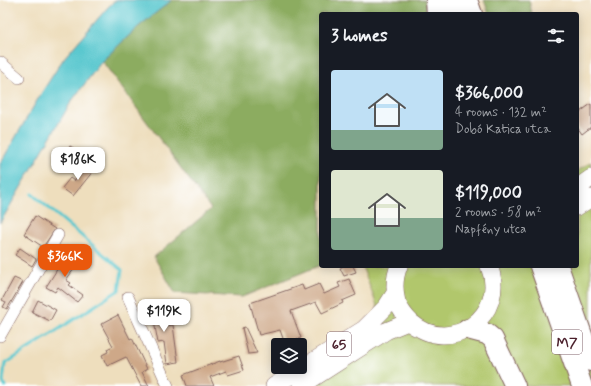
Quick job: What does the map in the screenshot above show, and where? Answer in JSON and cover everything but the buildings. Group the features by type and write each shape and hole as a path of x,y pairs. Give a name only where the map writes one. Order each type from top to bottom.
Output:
{"highway":[{"path":"436,0 438,12"},
{"path":"449,0 453,12"},
{"path":"467,0 471,12"},
{"name":"M7","path":"541,268 582,386"},
{"path":"561,275 591,316"},
{"name":"M7","path":"561,275 591,361"},
{"path":"468,329 487,334 493,339 515,386"}],"main road":[{"path":"579,187 591,178"},
{"path":"579,206 591,198"},
{"name":"65","path":"398,268 394,284 395,293 399,306 406,318 416,327"},
{"name":"65","path":"301,386 386,331 408,322 428,333 442,335 456,334 468,329 480,320 488,308 492,294 493,270"},
{"name":"65","path":"274,386 364,329 386,307 395,293"}],"street":[{"path":"0,62 19,78"},
{"path":"0,336 58,235"},
{"path":"128,298 168,386"}],"green space":[{"path":"172,0 425,0 426,12 319,12 319,266 242,297 175,293 154,257 211,209 102,61 138,27"},
{"path":"484,0 529,0 532,12 488,12"},
{"path":"591,162 591,386 318,386 316,383 390,340 363,268 579,268 579,170"}],"water":[{"path":"116,0 172,0 138,27 102,61 71,102 0,223 0,164 42,92 64,58 108,7"}],"waterway":[{"path":"5,386 3,382 5,364 119,290 122,270 32,194"}]}
